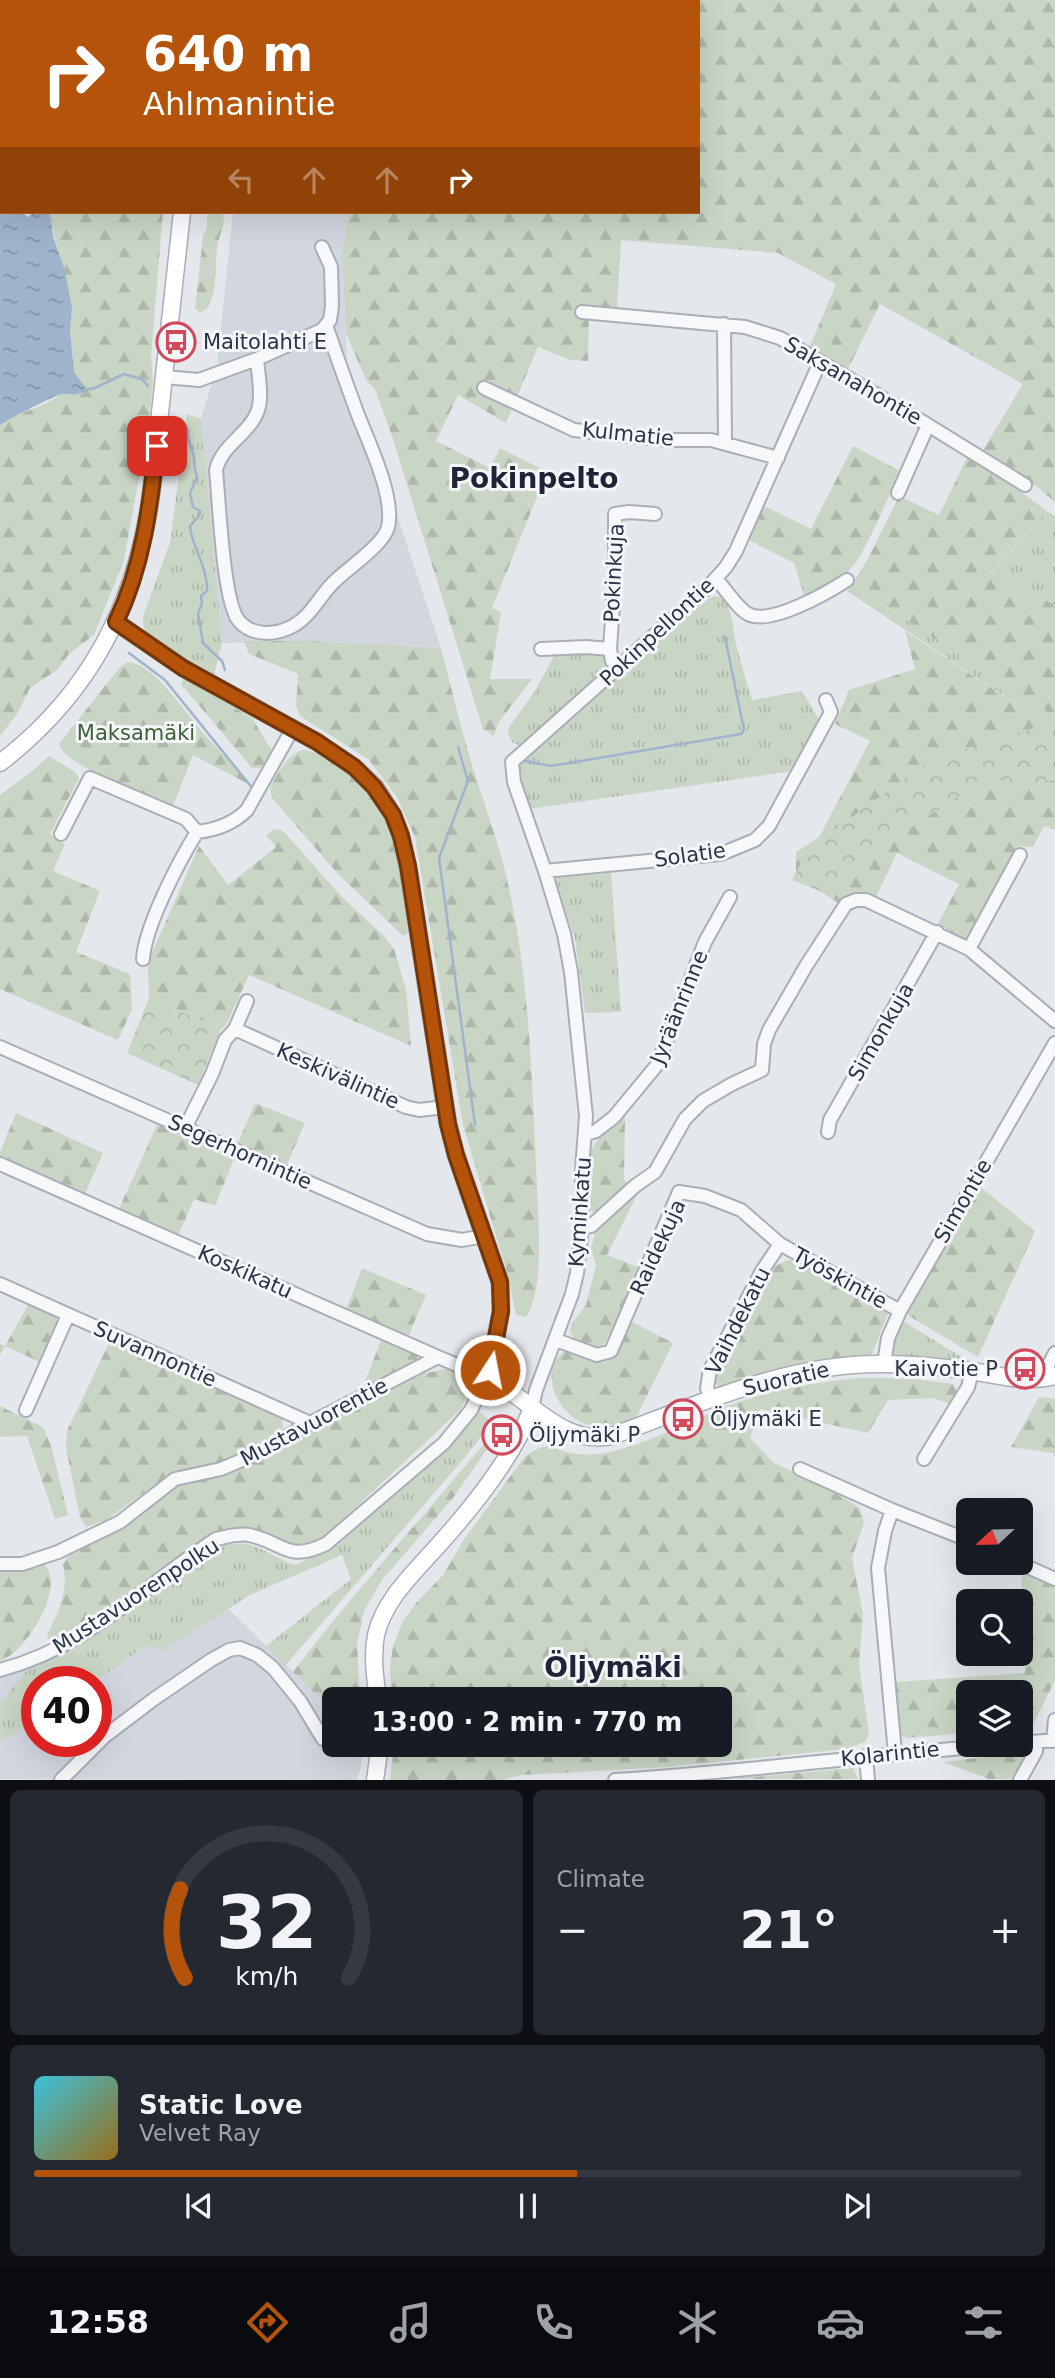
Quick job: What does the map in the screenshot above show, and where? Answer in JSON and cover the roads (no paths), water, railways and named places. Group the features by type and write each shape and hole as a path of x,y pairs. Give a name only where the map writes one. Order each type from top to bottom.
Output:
{"street":[{"path":"0,764 33,735 89,669 116,622 135,575 146,531 182,214"},
{"path":"164,377 199,380 257,359 322,330 330,320 332,306 331,267 322,247"},
{"name":"Saksanahontie","path":"582,312 724,324 745,327 780,338 1025,485"},
{"path":"724,324 725,443"},
{"path":"257,359 260,408 254,419 219,457 216,470 228,595 239,621 262,633 279,632 295,625 313,609 331,585 379,543 388,529 388,507 382,477 326,325"},
{"name":"Pokinpellontie","path":"512,761 716,579 736,551 820,362"},
{"name":"Kulmatie","path":"484,388 574,430 725,443 778,458"},
{"path":"898,493 928,425"},
{"name":"Pokinkuja","path":"618,669 612,661 610,649 615,574 615,514 655,514"},
{"path":"716,579 741,609 751,616 789,610 822,596 847,580"},
{"path":"116,622 183,668 337,754 365,776 388,806 397,824 408,866 445,1107 456,1155 495,1265 501,1295 491,1377"},
{"path":"541,649 610,649"},
{"name":"Solatie","path":"545,871 721,853 755,840 769,826 831,712 826,700"},
{"path":"197,832 214,830 239,818 247,810 293,729"},
{"name":"Kyminkatu","path":"377,1687 375,1647 384,1614 399,1590 483,1492 527,1422 576,1273 582,1228 586,1100 571,972 564,934 514,782 512,761"},
{"path":"61,834 90,778 186,819 197,832"},
{"path":"143,959 143,948 150,927 179,863 197,832"},
{"path":"969,949 1020,855"},
{"name":"Jyräänrinne","path":"586,1134 596,1131 614,1117 657,1065 700,953 730,897"},
{"path":"582,1228 591,1226 635,1186 655,1172 685,1119 703,1101 762,1070 764,1044 769,1030 846,904 866,900 969,949 1055,1021"},
{"name":"Simonkuja","path":"828,1132 830,1120 937,932"},
{"path":"185,1128 212,1074 225,1040 234,1029 247,1001"},
{"name":"Keskivälintie","path":"234,1029 406,1107 419,1110 445,1107"},
{"name":"Simontie","path":"884,1364 888,1338 900,1311 1055,1043"},
{"name":"Segerhornintie","path":"0,1047 427,1234 462,1240 484,1236"},
{"name":"Koskikatu","path":"0,1164 481,1376 491,1377"},
{"name":"Raidekuja","path":"556,1340 597,1355 611,1351 679,1192 705,1196 741,1210 780,1244"},
{"name":"Työskintie","path":"780,1244 900,1311"},
{"name":"Vaihdekatu","path":"711,1399 707,1388 710,1370 762,1271 780,1244"},
{"name":"Suvannontie","path":"0,1284 310,1423"},
{"path":"26,1410 68,1315"},
{"path":"1052,1377 1049,1362 1055,1353"},
{"name":"Mustavuorentie","path":"0,1564 22,1564 58,1552 120,1522 175,1479 222,1469 256,1454 438,1357"},
{"name":"Suoratie","path":"491,1377 532,1408 574,1433 590,1438 605,1438 711,1399 811,1371 884,1364 972,1371 1023,1379 1052,1377"},
{"path":"924,1459 968,1387 972,1371"},
{"name":"Mustavuorenpolku","path":"0,1670 47,1654 86,1634 216,1539 238,1534 251,1536 298,1553 312,1551 326,1544 444,1443 471,1410 483,1384 491,1377"},
{"path":"800,1469 956,1535"},
{"path":"892,1510 878,1569 895,1753"},
{"path":"1033,1569 1055,1579"},
{"path":"61,1780 105,1736 211,1660 234,1649 248,1650 273,1668 300,1701 322,1737"},
{"path":"1033,1742 1054,1740 1055,1720"},
{"path":"1020,1780 1036,1751 1036,1742"},
{"name":"Kolarintie","path":"615,1780 681,1776 956,1748"},
{"path":"866,1756 868,1780"},
{"path":"375,1780 378,1757"}],"water":[{"path":"0,214 24,214 28,217 32,214 50,214 53,236 65,271 72,308 70,331 74,372 85,387 84,392 58,395 0,425"}],"waterway":[{"path":"84,390 95,388 124,374 142,379 148,386"},
{"path":"183,422 188,430 197,477 190,493 193,507 200,511 190,526 207,582 207,591 201,596 202,604 198,613 203,643 222,661 225,670"},
{"path":"525,761 551,766 741,734 744,730 725,637"},
{"path":"129,653 165,680 253,789"},
{"path":"458,747 468,781 439,858 475,1125"}],"place":[{"name":"Maitolahti E","path":"176,342"},
{"name":"Kaivotie P","path":"1025,1369"},
{"name":"Öljymäki E","path":"683,1419"},
{"name":"Öljymäki P","path":"502,1435"}],"district":[{"name":"Pokinpelto","path":"534,478"},
{"name":"Öljymäki","path":"613,1667"}],"park label":[{"name":"Maksamäki","path":"136,733"}]}
